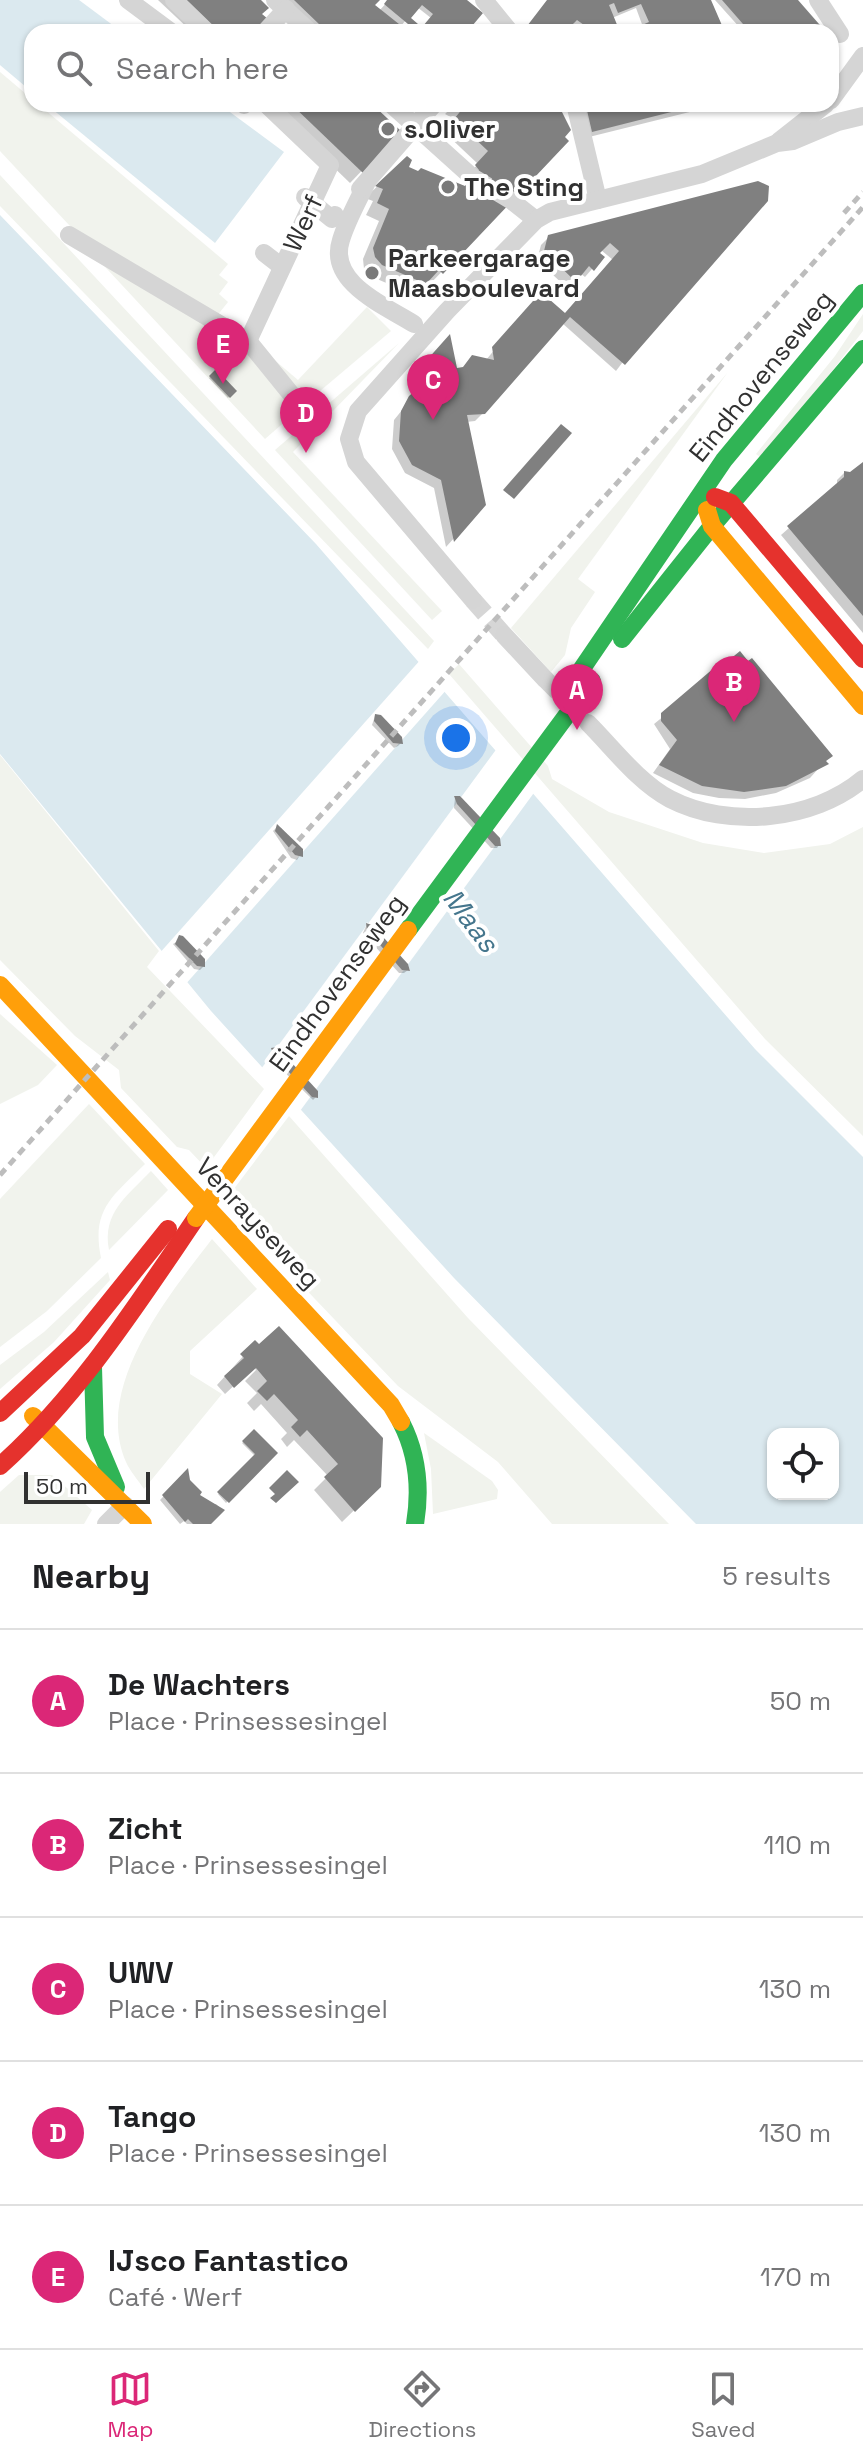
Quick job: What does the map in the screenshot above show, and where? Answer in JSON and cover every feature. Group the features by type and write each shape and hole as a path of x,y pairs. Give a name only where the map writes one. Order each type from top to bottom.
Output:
{"main road":[{"name":"Eindhovenseweg","path":"586,675 701,492 764,408 863,293"},
{"name":"Eindhovenseweg","path":"0,1466 43,1427 93,1367 190,1212 586,675 863,349"},
{"name":"Eindhovenseweg","path":"701,492 731,503"},
{"name":"Eindhovenseweg","path":"701,492 712,526"},
{"path":"731,503 863,659"},
{"path":"712,526 863,706"},
{"name":"Venrayseweg","path":"0,985 391,1405 408,1430 416,1459 420,1490 415,1524"},
{"name":"Eindhovenseweg","path":"0,1413 82,1336 190,1212"},
{"path":"93,1367 95,1437 102,1461 125,1505"},
{"path":"17,1399 143,1524"}],"street":[{"path":"128,0 160,24"},
{"path":"149,0 162,24"},
{"path":"174,0 199,24"},
{"path":"484,0 497,24"},
{"path":"818,0 834,24"},
{"path":"270,24 281,5 301,24"},
{"path":"839,89 863,56"},
{"path":"400,112 472,177"},
{"path":"414,324 355,287 342,267 339,243 369,186 428,112"},
{"path":"577,112 598,200"},
{"path":"777,143 816,112"},
{"path":"473,600 356,462 349,439 358,411 447,311 536,220 550,212 702,174 777,143 793,141 838,122 863,116"},
{"name":"Werf","path":"248,341 308,200 330,165 278,117"},
{"path":"349,199 369,186"},
{"path":"308,200 332,219 335,215"},
{"path":"512,201 536,220"},
{"path":"69,235 248,341 308,415"},
{"path":"264,253 282,267"},
{"path":"504,635 545,679"},
{"path":"588,723 660,792 687,806 759,816 786,814 832,798 863,779"},
{"path":"106,1524 125,1505"}],"shaded area":[{"path":"0,72 24,92 24,112 48,112 228,264 219,275 228,282 219,294 228,302 216,317 70,226 0,151"},
{"path":"0,175 434,641 428,649 0,206"},
{"path":"94,255 211,325 255,361 296,412 265,439"},
{"path":"367,307 391,331 307,402 265,352 298,380"},
{"path":"863,314 863,331 760,457 756,454 835,356"},
{"path":"399,343 293,452 442,611 432,620 275,450"},
{"path":"728,372 578,579 595,592 571,628 565,655 551,672 511,628"},
{"path":"459,664 548,766 552,779 609,812 703,843 764,853 830,844 863,827 863,1136 765,1039 449,674"},
{"path":"0,755 159,951 147,967 264,1089 206,1168 189,1150 177,1147 121,1088 119,1070 75,1036 0,960"},
{"path":"0,1014 57,1065 38,1085 0,1104"},
{"path":"89,1104 145,1164 114,1195 102,1215 99,1227 101,1258 47,1311 0,1347 0,1199"},
{"path":"289,1116 468,1318 669,1524 552,1524 498,1462 398,1386 294,1277 294,1269 245,1216 244,1210 230,1194"},
{"path":"151,1171 168,1190 109,1250 109,1226 113,1215 125,1197"},
{"path":"212,1239 257,1289 190,1351 190,1374 222,1394 144,1489 126,1462 118,1433 119,1403 127,1373 157,1314"},
{"path":"108,1272 110,1280 54,1342 0,1389 0,1365 44,1332"},
{"path":"424,1433 492,1481 498,1490 497,1499 433,1514 431,1469"},
{"path":"19,1475 52,1475 92,1510 84,1524 0,1524 0,1492"}],"water":[{"path":"0,0 79,0 111,24 24,24 24,85 0,65"},
{"path":"56,112 230,112 284,152 215,243"},
{"name":"Maas","path":"0,215 316,544 755,1049 863,1157 863,1524 696,1524 454,1278 211,1011 0,754","holes":["454,796 460,796 485,820 496,833 501,846 495,846 457,804","367,922 408,964 410,971 402,970 365,928","274,1047 318,1091 318,1098 312,1097 274,1056"]}],"pier":[{"path":"422,658 448,688 184,986 158,955"},
{"path":"498,747 536,790 498,842 459,800"},
{"path":"459,800 498,842 300,1111 261,1069"}],"building":[{"path":"181,0 261,0 269,8 262,14 268,19 266,24 206,24"},
{"path":"294,0 380,0 375,5 399,24 319,24"},
{"path":"387,0 467,0 483,13 474,24 425,24 433,14 422,5 411,18 418,24 408,24 384,4"},
{"path":"547,0 711,0 721,24 644,24 649,22 641,4 618,13 614,3 609,5 617,24 583,24 577,20 573,24 529,24"},
{"path":"722,0 798,0 819,24 743,24"},
{"path":"299,112 381,112 402,132 363,173"},
{"path":"460,112 562,112 571,130 565,137 569,141 443,274 439,270 426,284 382,265 375,257 373,248 389,209 377,203 383,189 375,186 407,156 412,160 409,167 418,171 421,168 465,186 479,170 475,165 488,151 454,119"},
{"path":"587,112 671,112 592,132"},
{"path":"758,181 769,186 768,201 625,365 570,317 485,414 467,415 486,505 454,542 441,480 412,465 399,441 401,411 409,396 422,385 418,370 450,334 457,368 463,367 472,355 494,360 492,347 541,292 565,313 619,251 610,243 600,253 605,257 594,271 589,266 576,282 544,251 548,235"},
{"path":"216,369 237,391 230,398 209,376"},
{"path":"561,424 572,433 514,499 503,490"},
{"path":"863,462 863,616 787,526 844,477 844,471 850,472"},
{"path":"740,651 748,661 752,658 833,756 826,761 829,764 786,786 744,792 702,786 659,765 677,740 661,721 661,713 721,662 723,665"},
{"path":"375,714 381,715 402,737 403,744 393,743 374,721"},
{"path":"454,796 460,796 500,838 501,846 495,846 457,804"},
{"path":"277,824 303,849 303,857 295,855 275,831"},
{"path":"366,923 372,925 408,964 410,971 402,970 367,930"},
{"path":"179,935 205,959 205,967 197,966 175,944"},
{"path":"277,1047 318,1091 318,1098 312,1097 274,1056 271,1048"},
{"path":"279,1326 383,1438 381,1487 355,1512 324,1477 338,1464 307,1430 300,1437 291,1427 298,1420 274,1394 267,1401 257,1391 267,1381 256,1368 234,1388 224,1376 244,1358 240,1354 255,1340 259,1344"},
{"path":"254,1429 278,1453 229,1503 217,1492 255,1454 242,1441"},
{"path":"188,1468 190,1480 202,1492 200,1495 225,1510 211,1524 193,1524 188,1519 185,1522 162,1495"},
{"path":"287,1470 299,1482 276,1503 270,1498 275,1494 269,1488"}],"tunnel":[{"path":"472,177 512,201"},
{"path":"473,600 504,635"},
{"path":"545,679 581,715"}],"railway":[{"path":"844,213 863,192"},
{"path":"0,1175 863,207"}],"traffic: fast":[{"path":"581,670 724,460 863,293"},
{"path":"622,639 712,526 863,349"},
{"path":"408,930 592,681"},
{"path":"93,1367 95,1437 116,1487"},
{"path":"401,1422 417,1472 415,1524"}],"traffic: slow":[{"path":"707,510 712,526 863,706"},
{"path":"196,1218 408,930"},
{"path":"0,985 391,1405 401,1422"},
{"path":"33,1416 143,1524"}],"traffic: jam":[{"path":"715,497 731,503 863,659"},
{"path":"0,1466 56,1409 106,1348 196,1218"},
{"path":"0,1413 82,1336 168,1229"}],"place":[{"name":"s.Oliver","path":"388,129"},
{"name":"The Sting","path":"448,187"},
{"name":"Parkeergarage Maasboulevard","path":"372,273"},
{"name":"IJsco Fantastico","path":"223,384"},
{"name":"UWV","path":"433,420"},
{"name":"Tango","path":"306,453"},
{"name":"Zicht","path":"734,722"},
{"name":"De Wachters","path":"577,730"}]}
